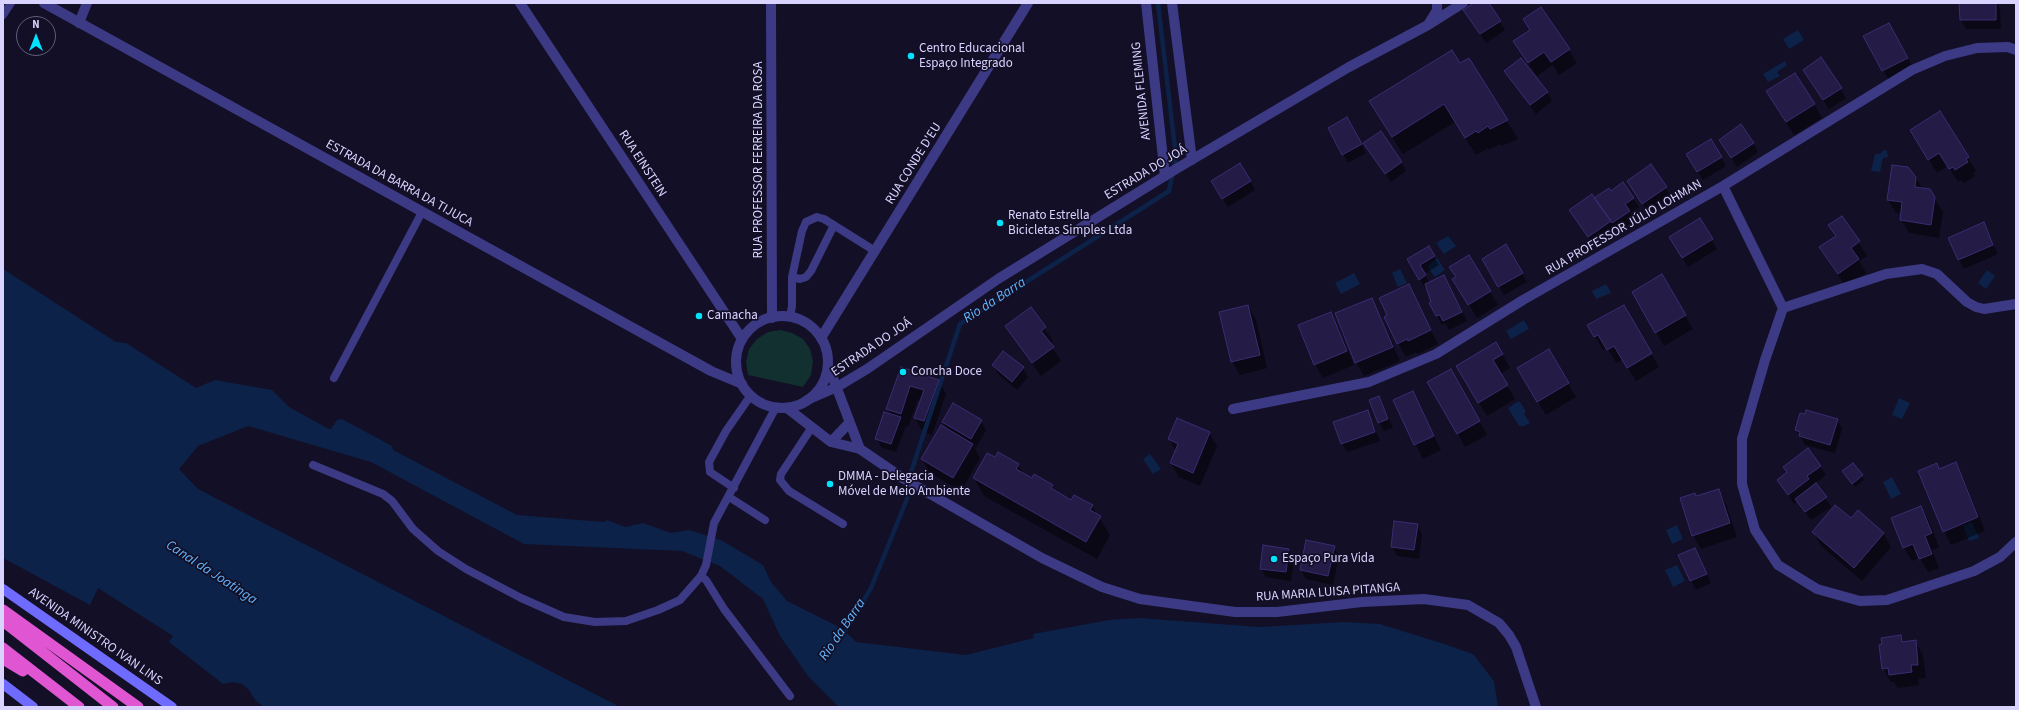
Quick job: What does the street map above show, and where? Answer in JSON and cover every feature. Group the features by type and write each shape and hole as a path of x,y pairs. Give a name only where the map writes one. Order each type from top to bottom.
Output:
{"highway":[{"path":"3,610 138,707"},
{"path":"3,621 113,707"},
{"path":"3,648 77,706"},
{"path":"3,659 62,695"}],"main road":[{"name":"AVENIDA MINISTRO IVAN LINS","path":"3,589 172,707"},
{"path":"3,684 33,707"}],"street":[{"name":"ESTRADA DA BARRA DA TIJUCA","path":"44,3 711,371 742,384"},
{"path":"79,22 87,3"},
{"name":"RUA EINSTEIN","path":"520,3 742,339"},
{"name":"RUA PROFESSOR FERREIRA DA ROSA","path":"771,3 772,318"},
{"name":"RUA CONDE D'EU","path":"821,338 1028,3"},
{"name":"AVENIDA FLEMING","path":"1146,3 1167,175"},
{"path":"1172,3 1190,161"},
{"path":"1428,25 1436,10 1437,3"},
{"name":"ESTRADA DO JOÁ","path":"807,400 837,387 867,369 998,279 1190,161 1349,67 1428,25 1463,3"},
{"name":"RUA PROFESSOR JÚLIO LOHMAN","path":"1233,409 1368,382 1436,354 1522,300 1723,186 1912,70 1945,56 1977,48 2008,47 2016,50"},
{"path":"1723,186 1783,308 1765,360 1742,439 1742,484 1755,530 1778,565 1817,588 1860,601 1887,600 1974,571 2000,557 2016,542"},
{"path":"1783,308 1886,274 1922,269 1937,274 1967,302 1976,307 1984,309 2016,304"},
{"path":"828,364 822,385 807,400 787,408 767,405 751,395 742,384 736,362 742,339 755,325 772,318 790,317 808,324 821,338 826,351 828,364 860,449"},
{"name":"RUA MARIA LUISA PITANGA","path":"787,408 831,442 860,449 904,480 1070,573 1102,587 1140,599 1235,612 1277,612 1362,602 1417,600 1468,605 1499,623 1509,635 1516,647 1536,707"},
{"path":"831,442 849,423"}],"lane":[{"path":"3,15 11,3"},
{"path":"334,378 422,212"},
{"path":"790,317 792,306 792,276 802,231 806,222 817,217 834,225 875,251"},
{"path":"792,276 800,279 811,271 834,225"},
{"path":"734,488 710,472 709,462 726,430 751,395"},
{"path":"313,465 383,494 392,501 413,530 438,551 466,569 521,598 564,617 595,622 626,621 658,610 680,600 701,576 706,565 714,523 776,407"},
{"path":"812,427 782,474 780,480 788,491 843,524"},
{"path":"729,497 765,520"},
{"path":"701,576 706,580 724,609 790,696"}],"green space":[{"path":"780,330 792,333 803,339 810,349 813,361 811,375 803,387 748,375 746,362 749,349 757,339 768,332"}],"water":[{"path":"1798,30 1804,40 1789,49 1783,39"},
{"path":"1785,61 1787,65 1777,72 1780,76 1768,82 1763,74"},
{"path":"1884,150 1887,151 1888,157 1883,158 1880,172 1871,171 1875,154 1880,154"},
{"path":"1448,236 1456,246 1444,254 1436,243"},
{"path":"1437,258 1445,270 1435,277 1427,266"},
{"name":"Canal da Joatinga","path":"3,269 116,342 126,343 196,388 215,380 272,390 289,407 329,429 331,429 337,420 342,419 392,446 393,450 517,515 604,522 607,520 625,527 643,523 671,533 689,530 721,540 763,565 771,582 787,601 843,629 856,642 966,655 1034,638 1033,634 1109,620 1139,618 1260,627 1344,622 1380,624 1473,654 1494,681 1498,707 839,707 808,676 780,636 763,599 720,566 682,551 524,544 371,462 248,426 198,446 179,469 198,489 620,707 264,707 255,700 249,690 242,684 233,682 223,684 169,642 173,636 98,588 90,605 3,558"},
{"path":"1400,269 1407,283 1398,287 1392,273"},
{"path":"1987,270 1995,276 1986,289 1978,283"},
{"path":"1354,273 1360,284 1341,294 1335,283"},
{"path":"1606,284 1611,293 1596,299 1592,291"},
{"path":"1524,320 1529,329 1511,339 1506,331"},
{"path":"1899,398 1910,403 1902,419 1892,415"},
{"path":"1519,401 1526,411 1524,414 1530,423 1524,426 1519,426 1508,408"},
{"path":"1150,454 1161,469 1153,474 1143,459"},
{"path":"1892,477 1901,494 1891,499 1883,482"},
{"path":"1972,522 1979,538 1969,541 1963,526"},
{"path":"1677,525 1683,539 1672,544 1666,530"},
{"path":"1677,565 1685,581 1673,587 1665,570"}],"building":[{"path":"1474,3 1489,3 1501,21 1480,34 1463,10"},
{"path":"1959,3 1996,3 1996,20 1960,20"},
{"path":"1541,7 1570,49 1551,62 1544,52 1528,63 1513,41 1530,30 1523,19"},
{"path":"1889,23 1908,58 1882,71 1863,36"},
{"path":"1452,50 1460,63 1469,58 1508,120 1490,129 1488,126 1478,133 1476,131 1465,138 1444,104 1392,137 1369,101"},
{"path":"1821,57 1842,88 1823,100 1803,70"},
{"path":"1521,58 1548,92 1530,105 1504,71"},
{"path":"1795,73 1815,104 1786,122 1766,91"},
{"path":"1940,111 1969,157 1966,159 1968,162 1955,170 1953,167 1949,169 1939,153 1928,160 1910,130"},
{"path":"1347,117 1362,144 1342,155 1328,128"},
{"path":"1741,124 1754,143 1731,158 1719,140"},
{"path":"1381,131 1402,162 1385,174 1363,143"},
{"path":"1711,139 1722,157 1697,172 1686,154"},
{"path":"1240,163 1251,181 1222,199 1211,181"},
{"path":"1651,164 1667,187 1642,204 1627,181"},
{"path":"1892,165 1908,167 1916,177 1915,187 1930,189 1935,197 1931,225 1900,220 1902,202 1887,200"},
{"path":"1623,182 1634,198 1625,204 1630,211 1612,223 1594,198 1609,188 1611,191"},
{"path":"1592,194 1611,221 1588,237 1569,210"},
{"path":"1842,216 1860,241 1851,248 1859,259 1838,274 1819,247 1836,236 1828,225"},
{"path":"1700,218 1713,239 1682,258 1669,237"},
{"path":"1984,222 1993,245 1958,260 1948,238"},
{"path":"1506,244 1523,273 1498,287 1482,259"},
{"path":"1429,246 1435,256 1420,265 1426,275 1419,280 1407,259"},
{"path":"1469,255 1491,291 1468,305 1452,279 1456,277 1449,267"},
{"path":"1662,274 1686,315 1655,333 1632,292"},
{"path":"1444,275 1462,312 1443,321 1440,315 1436,316 1429,303 1431,302 1425,284"},
{"path":"1409,284 1431,330 1408,341 1407,339 1397,344 1384,317 1387,315 1379,298"},
{"path":"1372,298 1393,347 1355,363 1335,313"},
{"path":"1248,305 1260,355 1231,362 1219,312"},
{"path":"1624,305 1652,353 1627,368 1614,346 1607,350 1598,335 1594,337 1587,325"},
{"path":"1031,307 1046,327 1041,331 1054,347 1032,363 1005,326"},
{"path":"1331,312 1347,351 1314,365 1298,325"},
{"path":"1496,342 1503,354 1493,360 1508,385 1478,403 1456,366"},
{"path":"1549,349 1569,383 1537,402 1517,368"},
{"path":"1003,351 1024,367 1012,382 992,365"},
{"path":"901,367 939,380 924,421 914,418 924,390 910,386 901,414 886,409"},
{"path":"1451,369 1480,421 1457,434 1427,382"},
{"path":"1413,391 1434,436 1414,445 1393,400"},
{"path":"1379,396 1388,419 1378,423 1369,400"},
{"path":"953,403 982,420 971,439 942,422"},
{"path":"1368,410 1375,432 1341,444 1333,422"},
{"path":"1806,410 1838,419 1830,445 1799,436 1800,432 1795,430 1800,413 1805,414"},
{"path":"884,412 901,417 891,444 875,439"},
{"path":"1177,418 1210,432 1193,473 1170,463 1178,444 1168,439"},
{"path":"941,425 973,444 953,478 921,459"},
{"path":"1808,448 1821,466 1807,476 1809,479 1788,495 1777,480 1787,472 1783,467"},
{"path":"998,452 1019,464 1016,469 1032,478 1034,474 1053,485 1051,488 1071,500 1074,495 1093,505 1090,510 1101,516 1086,542 973,478 987,453 995,457"},
{"path":"1956,462 1978,517 1943,532 1918,471 1937,463 1939,469"},
{"path":"1853,463 1863,475 1852,484 1842,471"},
{"path":"1816,483 1827,497 1805,512 1795,499"},
{"path":"1719,489 1730,523 1692,536 1680,498 1695,493 1696,496"},
{"path":"1835,505 1851,518 1858,510 1884,533 1854,568 1812,532"},
{"path":"1921,506 1932,533 1925,536 1932,554 1919,559 1913,544 1903,548 1891,518"},
{"path":"1394,521 1418,524 1414,550 1391,547"},
{"path":"1306,540 1335,546 1328,576 1300,570"},
{"name":"Espaço Pura Vida","path":"1263,545 1289,549 1286,572 1260,569"},
{"path":"1695,548 1707,574 1690,581 1678,555"},
{"path":"1901,635 1902,642 1916,640 1918,665 1911,665 1912,672 1889,675 1888,668 1882,669 1879,645 1882,644 1881,638"}],"waterway":[{"name":"Rio da Barra","path":"842,635 871,588 907,499 910,475 960,324 1169,191 1176,157 1158,3"}],"place":[{"name":"Centro Educacional Espaço Integrado","path":"911,56"},
{"name":"Renato Estrella Bicicletas Simples Ltda","path":"1000,223"},
{"name":"Camacha","path":"699,316"},
{"name":"Concha Doce","path":"903,372"},
{"name":"DMMA - Delegacia Móvel de Meio Ambiente","path":"830,484"},
{"name":"Espaço Pura Vida","path":"1274,559"}]}
